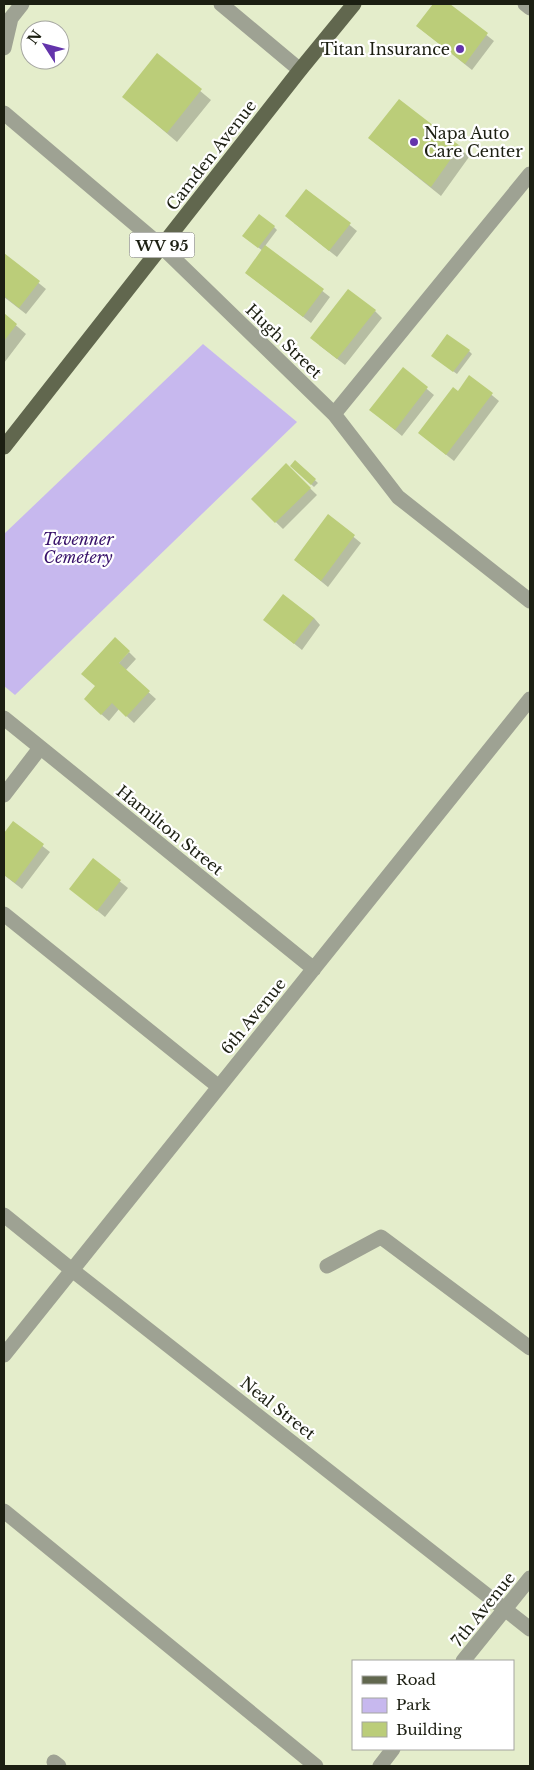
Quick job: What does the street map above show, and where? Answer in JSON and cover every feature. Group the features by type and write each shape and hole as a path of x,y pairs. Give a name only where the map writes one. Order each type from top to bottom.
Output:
{"main road":[{"name":"Camden Avenue","path":"4,447 354,4"}],"street":[{"path":"4,44 11,18 22,4"},
{"path":"221,4 300,70"},
{"path":"525,4 530,8"},
{"name":"Hugh Street","path":"4,113 161,246 334,414 398,498 530,601"},
{"path":"334,414 530,174"},
{"name":"6th Avenue","path":"4,1355 530,699"},
{"name":"Hamilton Street","path":"4,718 314,969"},
{"path":"4,795 40,748"},
{"path":"4,914 219,1087"},
{"name":"Neal Street","path":"4,1215 506,1608 530,1629"},
{"path":"327,1266 381,1238 530,1348"},
{"path":"4,1510 310,1765"},
{"name":"7th Avenue","path":"464,1660 530,1578"},
{"path":"380,1766 393,1750"}],"green space":[{"name":"Tavenner Cemetery","path":"203,344 297,422 15,695 4,686 4,534"}],"building":[{"name":"Titan Insurance","path":"433,4 450,4 488,33 465,64 416,26"},
{"path":"157,53 202,89 167,133 122,97"},
{"name":"Napa Auto Care Center","path":"399,99 460,146 431,187 368,138"},
{"path":"306,189 351,223 329,251 285,216"},
{"path":"259,214 275,226 258,248 242,236"},
{"path":"265,245 324,289 303,317 245,273"},
{"path":"4,253 40,281 19,308 4,296"},
{"path":"348,289 376,310 337,359 310,338"},
{"path":"4,313 17,324 4,341"},
{"path":"447,334 470,350 453,372 431,356"},
{"path":"403,367 428,387 395,430 369,410"},
{"path":"469,375 493,393 446,455 418,433 453,387 458,391"},
{"path":"295,460 316,479 311,485 290,466"},
{"path":"286,463 311,488 275,523 251,499"},
{"path":"328,514 355,535 321,581 294,560"},
{"path":"283,594 314,618 294,644 263,620"},
{"path":"115,637 130,651 119,663 150,691 126,717 112,703 101,715 84,699 95,686 81,674"},
{"path":"13,821 44,844 15,883 4,875 4,833"},
{"path":"93,858 121,880 97,911 69,889"}],"place":[{"name":"Titan Insurance","path":"460,49"},
{"name":"Napa Auto Care Center","path":"414,142"}]}
